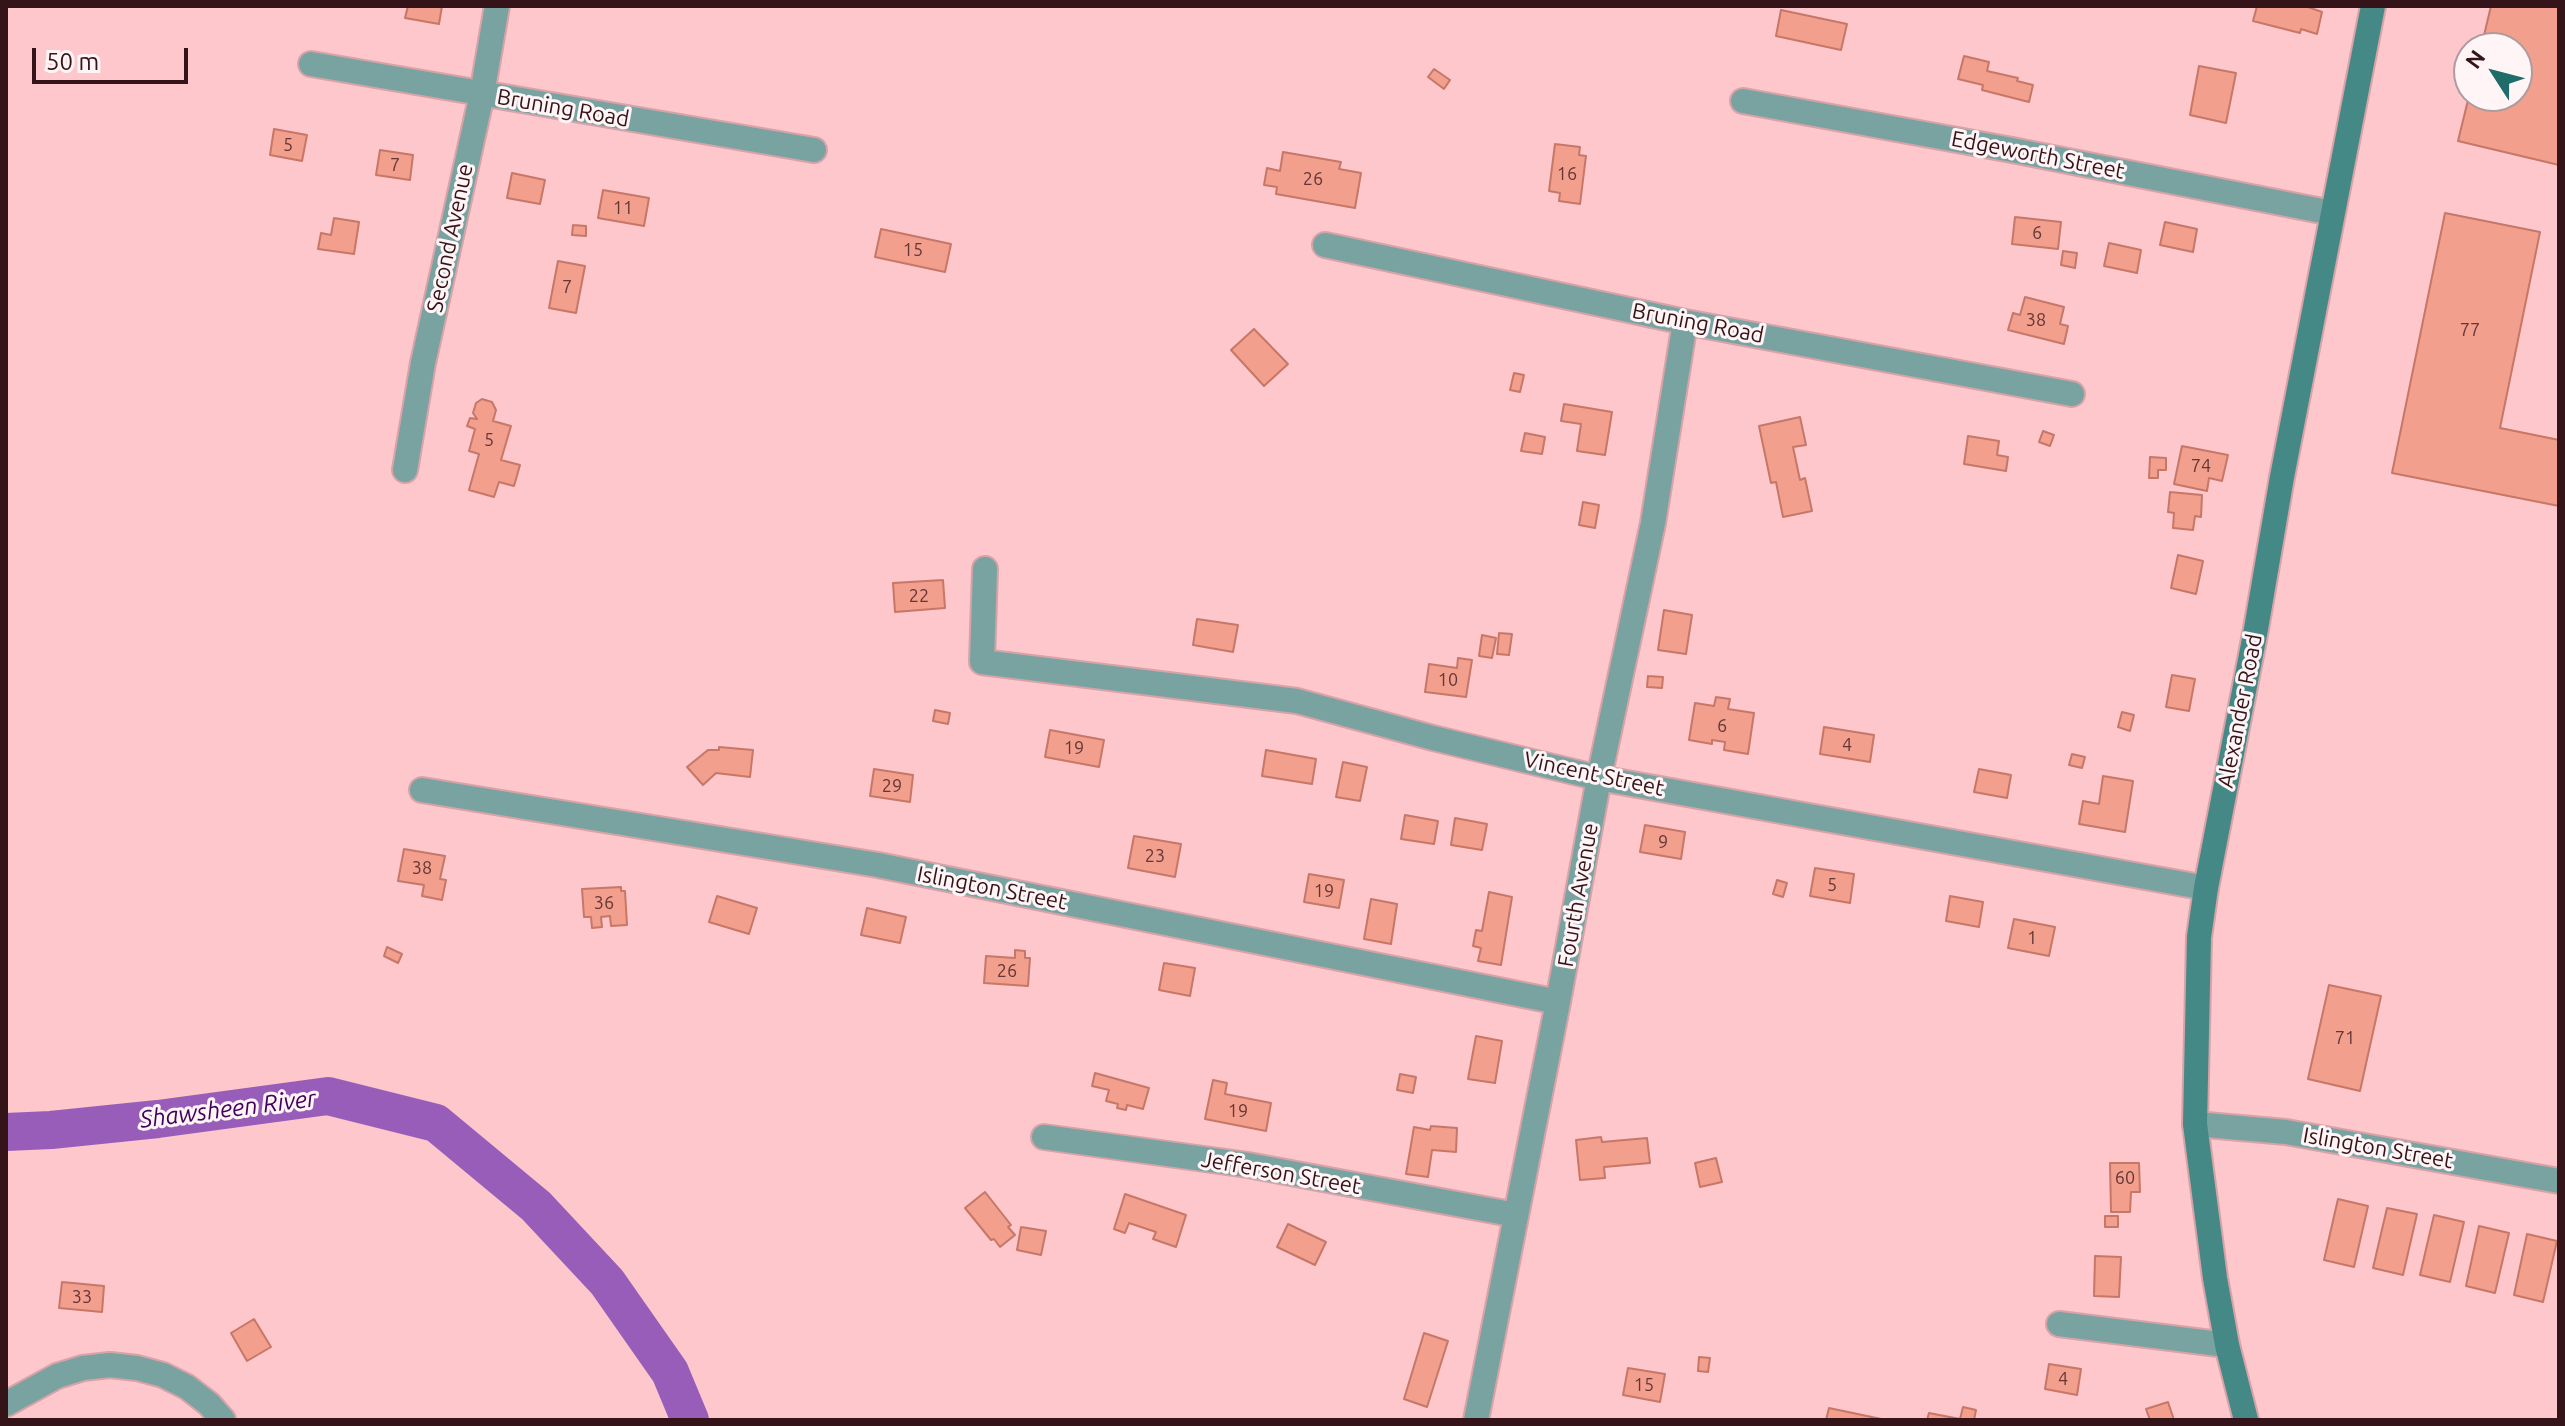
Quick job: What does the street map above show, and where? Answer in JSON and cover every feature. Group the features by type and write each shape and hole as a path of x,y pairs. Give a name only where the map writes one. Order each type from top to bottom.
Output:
{"street":[{"name":"Second Avenue","path":"405,470 423,363 482,94 497,6"},
{"name":"Alexander Road","path":"2246,1420 2227,1345 2206,1222 2195,1124 2199,937 2282,477 2373,6"},
{"name":"Bruning Road","path":"311,64 814,150"},
{"name":"Edgeworth Street","path":"1743,101 2332,213"},
{"name":"Bruning Road","path":"1325,245 1685,322 2072,394"},
{"name":"Fourth Avenue","path":"1476,1420 1599,778 1653,523 1685,322"},
{"name":"Vincent Street","path":"985,569 982,662 1297,701 1599,778 2206,888"},
{"name":"Islington Street","path":"422,790 878,865 1558,1002"},
{"name":"Islington Street","path":"2195,1124 2286,1132 2559,1181"},
{"name":"Jefferson Street","path":"1044,1137 1248,1165 1516,1215"},
{"path":"2059,1324 2227,1345"},
{"path":"6,1404 57,1376 83,1368 110,1365 163,1375 187,1387 223,1420"}],"building":[{"path":"408,6 442,6 439,24 405,18"},
{"path":"2257,6 2305,6 2322,12 2317,34 2301,29 2300,33 2253,21"},
{"path":"2491,6 2559,6 2559,165 2458,141 2465,112 2533,112 2533,32 2485,32"},
{"path":"1781,10 1847,24 1841,50 1776,36"},
{"path":"1964,56 1989,62 1987,71 2033,85 2029,102 1982,90 1983,85 1958,79"},
{"path":"2199,66 2236,73 2226,123 2190,115"},
{"path":"1434,69 1450,80 1444,89 1428,77"},
{"path":"274,129 307,135 302,161 270,155"},
{"path":"1555,144 1580,147 1579,155 1586,156 1580,204 1559,201 1560,193 1549,191"},
{"path":"380,150 413,155 410,180 376,175"},
{"path":"1283,152 1341,162 1339,169 1361,173 1355,208 1276,194 1277,187 1264,185 1267,168 1280,171"},
{"path":"512,173 545,180 540,204 507,198"},
{"path":"603,190 649,198 644,226 598,218"},
{"path":"2445,213 2540,232 2500,428 2559,440 2559,506 2392,473"},
{"path":"2015,217 2061,222 2058,249 2012,244"},
{"path":"334,218 359,222 354,254 318,249 321,233 331,235"},
{"path":"2165,222 2197,229 2193,252 2160,245"},
{"path":"573,225 586,226 586,236 572,235"},
{"path":"881,229 951,244 945,272 875,257"},
{"path":"2109,243 2141,250 2137,273 2104,266"},
{"path":"2063,251 2077,253 2075,268 2061,265"},
{"path":"558,261 585,266 576,313 549,308"},
{"path":"2025,297 2064,307 2060,324 2068,326 2064,344 2008,330 2013,313 2020,315"},
{"path":"1254,329 1288,364 1264,386 1231,350"},
{"path":"1514,373 1524,375 1520,392 1510,390"},
{"path":"482,399 492,402 496,410 493,421 511,426 501,460 520,465 514,486 499,482 494,497 469,490 479,454 469,451 475,429 467,426 470,418 477,419 473,413 476,403"},
{"path":"1564,404 1612,412 1605,455 1577,451 1581,424 1561,421"},
{"path":"1800,417 1806,445 1793,447 1800,480 1805,478 1812,511 1783,517 1776,482 1771,483 1759,426"},
{"path":"2043,431 2054,435 2050,446 2039,442"},
{"path":"1525,433 1545,437 1542,454 1521,451"},
{"path":"1968,436 1999,441 1997,455 2008,457 2006,471 1964,464"},
{"path":"2182,446 2228,455 2222,481 2209,478 2207,491 2174,484"},
{"path":"2150,457 2166,458 2166,470 2158,470 2158,478 2149,478"},
{"path":"2170,492 2202,495 2201,517 2195,516 2193,530 2173,528 2174,513 2168,512"},
{"path":"1583,502 1599,505 1595,528 1579,525"},
{"path":"2178,555 2203,561 2196,594 2171,588"},
{"path":"943,580 945,608 895,612 893,583"},
{"path":"1664,610 1692,615 1686,654 1658,650"},
{"path":"1197,619 1238,625 1233,652 1193,645"},
{"path":"1499,633 1512,634 1509,655 1497,654"},
{"path":"1482,635 1496,638 1492,658 1479,656"},
{"path":"1458,658 1472,660 1466,697 1425,692 1429,664 1457,668"},
{"path":"2172,675 2195,679 2189,711 2166,707"},
{"path":"1648,676 1663,677 1662,688 1647,687"},
{"path":"1716,697 1730,699 1728,709 1754,713 1748,754 1724,750 1725,742 1712,740 1712,744 1689,740 1695,703 1714,706"},
{"path":"935,710 950,713 948,724 933,721"},
{"path":"2122,712 2134,715 2130,731 2118,727"},
{"path":"1824,727 1874,735 1870,762 1820,754"},
{"path":"1050,730 1104,740 1099,767 1045,757"},
{"path":"719,747 753,750 750,777 716,773 703,785 687,767 708,750 719,750"},
{"path":"1266,750 1316,759 1312,784 1262,776"},
{"path":"2072,754 2085,757 2082,768 2069,765"},
{"path":"1343,762 1367,767 1360,801 1336,797"},
{"path":"874,769 913,775 910,802 870,796"},
{"path":"1979,769 2011,775 2007,798 1974,792"},
{"path":"2103,776 2133,781 2125,832 2079,824 2083,801 2099,804"},
{"path":"1405,815 1438,821 1434,844 1401,839"},
{"path":"1455,818 1487,824 1482,850 1451,845"},
{"path":"1645,825 1685,832 1681,859 1640,852"},
{"path":"1134,836 1181,844 1175,877 1128,868"},
{"path":"404,849 445,856 440,879 446,880 442,900 422,896 424,885 398,881"},
{"path":"1815,868 1854,874 1850,903 1810,896"},
{"path":"1309,874 1344,880 1339,908 1304,902"},
{"path":"1777,880 1787,883 1783,897 1773,894"},
{"path":"621,887 621,891 625,891 627,925 611,926 610,916 601,917 602,927 592,928 591,917 584,917 582,889"},
{"path":"1489,892 1512,897 1501,965 1478,961 1481,948 1473,946 1476,930 1482,931"},
{"path":"717,896 757,908 749,934 709,922"},
{"path":"1950,896 1983,902 1979,927 1946,921"},
{"path":"1371,899 1397,904 1391,944 1364,939"},
{"path":"867,908 906,917 900,943 861,935"},
{"path":"2014,919 2055,927 2049,956 2008,948"},
{"path":"387,947 402,954 398,963 384,956"},
{"path":"1015,950 1025,951 1025,958 1030,958 1028,986 984,983 986,956 1015,958"},
{"path":"1164,963 1195,968 1190,996 1159,990"},
{"path":"2329,985 2381,996 2360,1091 2308,1079"},
{"path":"1476,1036 1502,1041 1495,1083 1468,1079"},
{"path":"1095,1073 1149,1088 1143,1109 1127,1105 1126,1110 1106,1101 1109,1090 1092,1086"},
{"path":"1400,1074 1416,1077 1413,1093 1397,1090"},
{"path":"1213,1080 1227,1083 1225,1094 1271,1103 1266,1131 1205,1119"},
{"path":"1431,1126 1457,1128 1456,1152 1432,1150 1428,1177 1406,1174 1414,1127 1430,1130"},
{"path":"1601,1137 1602,1142 1647,1138 1650,1163 1604,1167 1605,1178 1580,1180 1576,1140"},
{"path":"1716,1158 1722,1182 1700,1187 1695,1163"},
{"path":"2110,1163 2139,1163 2140,1192 2131,1192 2130,1212 2111,1212"},
{"path":"985,1192 1011,1225 1008,1227 1015,1235 1000,1247 965,1208"},
{"path":"1125,1194 1186,1215 1176,1247 1153,1239 1156,1232 1129,1223 1125,1233 1114,1229"},
{"path":"2338,1199 2368,1206 2354,1267 2324,1260"},
{"path":"2387,1208 2417,1214 2403,1275 2373,1268"},
{"path":"2434,1215 2464,1222 2450,1282 2420,1275"},
{"path":"2105,1216 2118,1216 2118,1227 2105,1227"},
{"path":"1288,1224 1326,1242 1315,1265 1277,1247"},
{"path":"2479,1226 2509,1233 2495,1293 2466,1286"},
{"path":"1021,1227 1046,1231 1041,1255 1017,1250"},
{"path":"2527,1234 2557,1241 2543,1302 2514,1295"},
{"path":"2095,1256 2121,1257 2119,1297 2094,1296"},
{"path":"62,1282 104,1286 102,1312 59,1308"},
{"path":"254,1319 271,1347 247,1361 231,1333"},
{"path":"1424,1333 1448,1341 1427,1407 1404,1399"},
{"path":"1699,1357 1710,1358 1708,1372 1698,1371"},
{"path":"2049,1364 2081,1369 2077,1395 2045,1389"},
{"path":"1628,1368 1665,1374 1660,1402 1623,1395"},
{"path":"2168,1402 2174,1420 2150,1420 2146,1409"},
{"path":"1963,1407 1976,1410 1974,1420 1927,1420 1929,1413 1960,1419"},
{"path":"1829,1408 1886,1420 1826,1420"}],"waterway":[{"name":"Shawsheen River","path":"6,1132 158,1119 328,1096 436,1123 536,1206 607,1282 670,1372 690,1420"}]}
